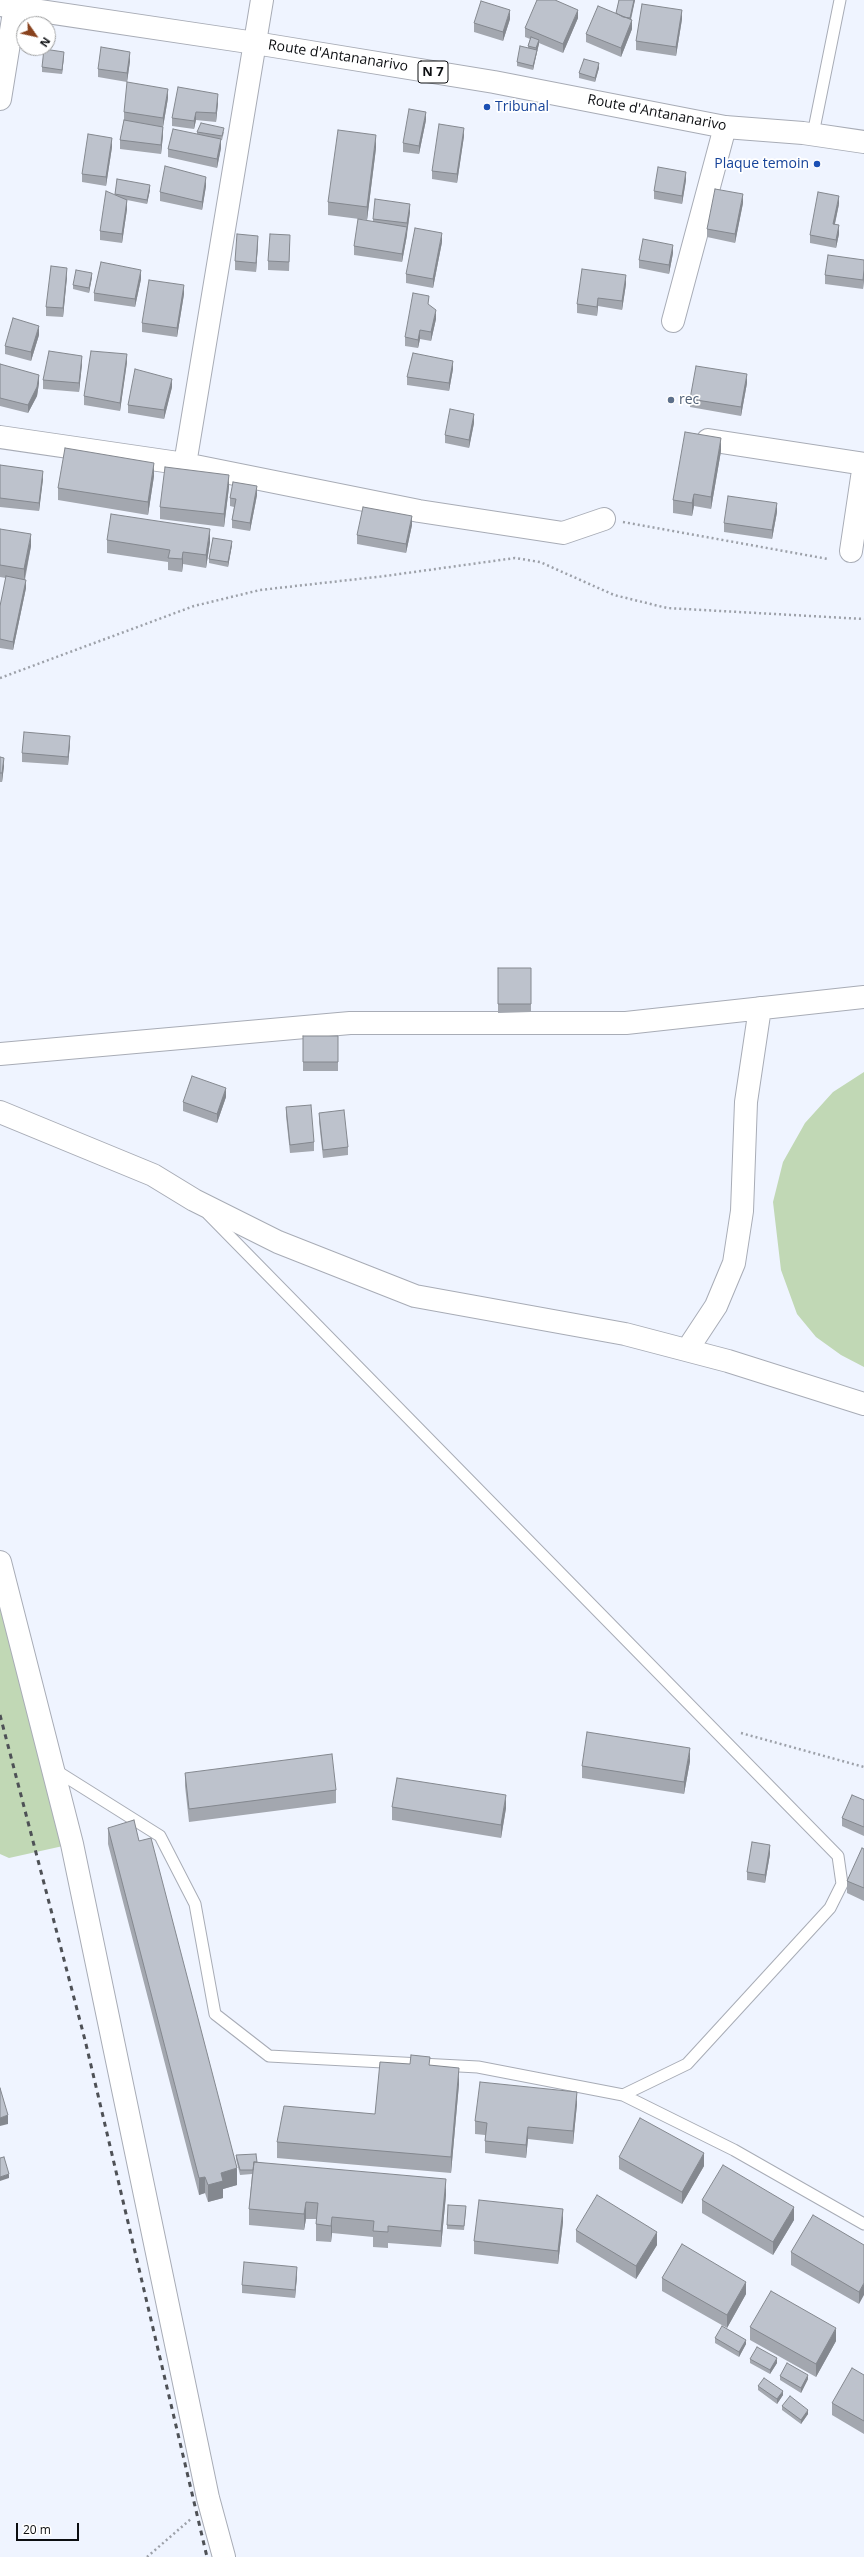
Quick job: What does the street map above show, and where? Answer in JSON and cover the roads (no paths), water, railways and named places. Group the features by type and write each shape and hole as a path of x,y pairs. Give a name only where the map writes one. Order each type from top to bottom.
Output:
{"street":[{"path":"186,464 262,0"},
{"path":"0,99 10,4"},
{"name":"Route d'Antananarivo","path":"10,4 494,82 725,127 813,134 864,142"},
{"path":"673,321 725,127"},
{"path":"0,437 186,464 419,511 563,533 604,519"},
{"path":"708,440 864,464 851,551"},
{"path":"0,1054 350,1023 626,1023 864,997"},
{"path":"687,1350 716,1306 734,1263 742,1211 746,1102 760,1008"},
{"path":"0,1112 153,1175 194,1200 278,1242 415,1296 625,1334 687,1350 864,1404"},
{"path":"0,1562 72,1844 208,2498 224,2557"}],"lane":[{"path":"813,134 840,0"},
{"path":"194,1200 838,1856 842,1884 830,1908 687,2064 623,2095"},
{"path":"52,1768 160,1836 195,1904 216,2014 269,2056 478,2067 623,2095 734,2150 864,2224"}],"railway":[{"path":"0,1715 85,2040 207,2557"}],"place":[{"name":"Tribunal","path":"487,107"},
{"name":"Plaque temoin","path":"817,164"},
{"name":"rec","path":"671,400"}]}
